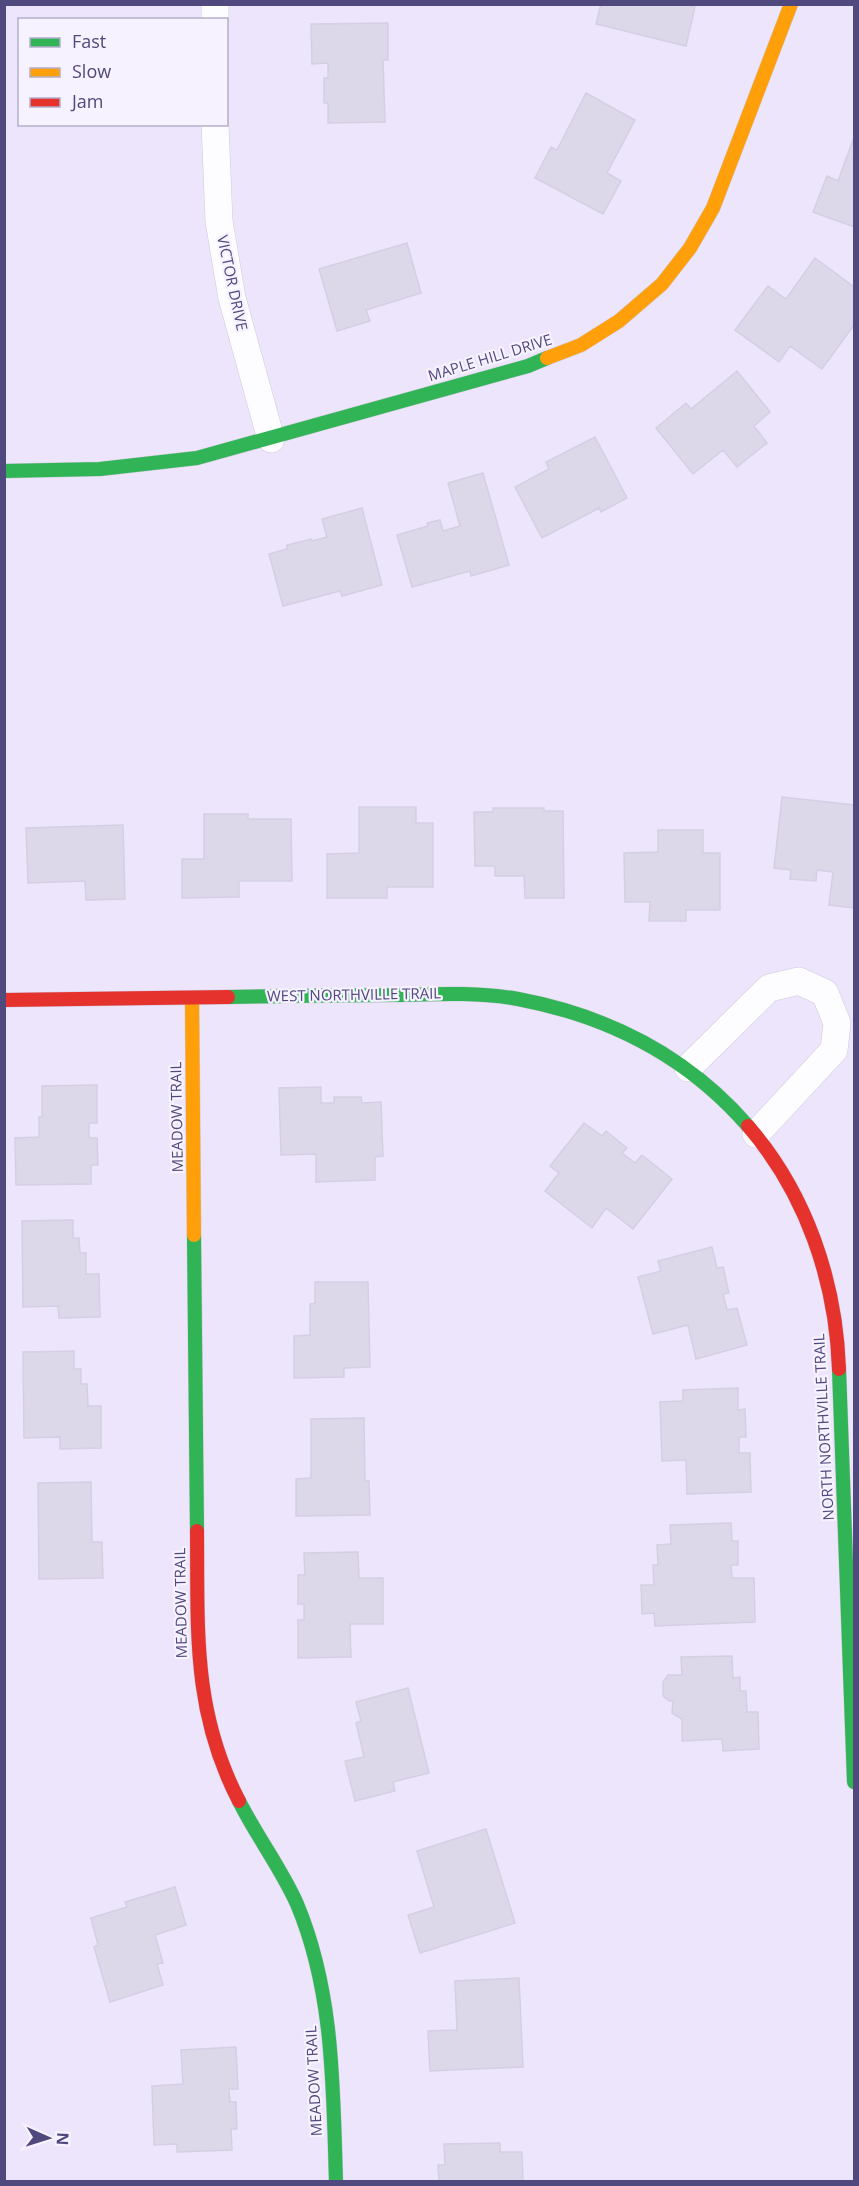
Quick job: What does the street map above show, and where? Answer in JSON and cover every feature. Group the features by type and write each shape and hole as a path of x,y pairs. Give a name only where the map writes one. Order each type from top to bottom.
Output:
{"street":[{"name":"MAPLE HILL DRIVE","path":"4,471 100,469 197,458 528,366 581,345 620,321 662,284 690,248 713,208 791,4"},
{"name":"VICTOR DRIVE","path":"215,126 220,232 232,298 271,439"},
{"path":"688,1068 769,988 799,981 825,993 837,1023 834,1050 756,1134"},
{"name":"WEST NORTHVILLE TRAIL","path":"4,1000 449,994 516,999 556,1007 607,1024 656,1047 688,1068 725,1100"},
{"name":"MEADOW TRAIL","path":"192,998 198,1588 196,1638 199,1675 205,1712 219,1760 240,1805 277,1864 295,1900 314,1951 326,2003 331,2057 336,2181"},
{"name":"NORTH NORTHVILLE TRAIL","path":"725,1100 756,1134 787,1180 810,1226 826,1274 838,1337 855,1782"}],"shaded area":[{"path":"5,5 854,5 854,2181 5,2182"}],"building":[{"path":"601,4 684,4 695,7 686,46 596,24"},
{"path":"388,23 388,60 383,60 385,122 328,123 328,103 324,103 324,78 328,78 328,63 312,64 311,24"},
{"path":"586,93 635,120 607,173 621,181 603,214 535,178 551,147 557,150"},
{"path":"854,137 854,227 813,212 827,176 838,181"},
{"path":"407,243 421,293 366,310 370,321 337,331 319,269"},
{"path":"815,258 854,287 854,325 822,369 790,346 779,362 735,330 768,286 786,299"},
{"path":"737,371 770,412 754,426 767,443 737,467 723,450 693,474 656,428 686,403 691,409"},
{"path":"595,437 627,498 601,512 599,508 542,538 515,487 549,469 546,462"},
{"path":"483,473 509,565 471,576 470,571 412,587 397,535 440,520 443,531 460,526 448,483"},
{"path":"362,508 382,585 342,596 340,591 283,606 269,554 287,549 287,545 327,537 322,519"},
{"path":"782,797 854,805 854,908 829,905 833,872 817,870 816,881 790,879 791,870 774,868"},
{"path":"359,807 416,807 416,823 433,823 433,887 387,887 387,898 327,898 327,854 359,853"},
{"path":"493,808 544,808 544,811 563,811 564,898 525,898 524,876 495,876 495,866 475,866 474,812 493,812"},
{"path":"204,814 248,814 248,819 291,819 292,881 239,881 239,897 182,898 182,859 204,859"},
{"path":"123,825 125,899 86,900 85,881 28,883 26,828"},
{"path":"658,830 703,830 703,853 720,853 720,910 686,910 686,921 649,921 650,902 625,902 624,853 658,852"},
{"path":"97,1085 97,1123 89,1123 89,1138 97,1138 98,1165 91,1165 91,1184 16,1185 15,1138 39,1137 39,1117 42,1117 42,1086"},
{"path":"321,1087 321,1103 334,1103 334,1097 361,1097 362,1103 381,1102 383,1156 375,1157 375,1180 316,1182 316,1154 281,1155 279,1088"},
{"path":"584,1123 602,1136 606,1131 627,1148 622,1153 635,1163 642,1155 672,1179 633,1229 606,1208 592,1228 545,1191 559,1173 550,1166"},
{"path":"73,1220 73,1238 79,1238 80,1253 86,1253 86,1274 99,1274 100,1317 59,1318 58,1306 23,1307 22,1221"},
{"path":"712,1247 717,1268 723,1267 729,1293 723,1294 727,1310 737,1308 747,1345 696,1359 688,1325 653,1334 638,1277 661,1271 658,1261"},
{"path":"315,1282 368,1282 370,1367 344,1368 344,1377 294,1378 294,1336 310,1335 310,1304 315,1303"},
{"path":"74,1351 74,1369 81,1369 81,1384 87,1384 88,1406 101,1406 101,1448 60,1449 60,1437 24,1438 23,1352"},
{"path":"738,1388 738,1410 745,1409 746,1437 739,1437 739,1453 750,1453 751,1492 687,1494 686,1460 662,1461 660,1402 683,1401 683,1390"},
{"path":"364,1418 365,1481 369,1481 370,1515 296,1516 296,1479 311,1478 311,1419"},
{"path":"91,1482 92,1542 102,1542 103,1578 39,1579 38,1483"},
{"path":"731,1523 732,1541 738,1541 738,1565 731,1565 732,1578 754,1578 755,1622 655,1626 654,1613 642,1614 641,1585 654,1585 653,1565 658,1565 657,1545 671,1544 670,1525"},
{"path":"358,1552 359,1578 383,1578 383,1624 350,1624 351,1657 298,1658 298,1620 304,1620 304,1604 298,1604 298,1575 305,1575 304,1553"},
{"path":"732,1656 733,1678 740,1677 740,1691 746,1691 747,1712 758,1712 759,1749 723,1751 722,1739 682,1741 682,1719 672,1713 673,1701 663,1696 663,1682 668,1675 682,1675 681,1657"},
{"path":"408,1688 429,1773 393,1782 395,1791 355,1801 345,1761 364,1757 356,1723 361,1721 356,1702"},
{"path":"486,1829 515,1923 420,1953 408,1915 434,1907 417,1851"},
{"path":"175,1887 186,1925 155,1935 163,1963 157,1964 163,1985 110,2002 94,1947 98,1945 91,1918 127,1907 125,1902"},
{"path":"519,1978 523,2067 430,2071 428,2031 457,2030 455,1981"},
{"path":"236,2047 238,2089 229,2089 230,2102 236,2102 237,2129 231,2129 232,2150 177,2152 177,2144 154,2145 152,2086 183,2084 181,2050"},
{"path":"500,2143 500,2152 522,2152 523,2182 439,2182 438,2165 445,2165 444,2144"}],"traffic: fast":[{"path":"4,471 100,469 197,458 528,366 547,358"},
{"path":"228,997 473,994 518,999 551,1007 615,1028 673,1060 725,1101 748,1126"},
{"path":"194,1235 197,1531"},
{"path":"839,1369 854,1782"},
{"path":"239,1801 297,1904 318,1971 325,2006 332,2076 336,2182"}],"traffic: slow":[{"path":"547,358 581,345 619,321 662,284 690,248 713,208 791,4"},
{"path":"192,998 194,1235"}],"traffic: jam":[{"path":"4,1000 228,997"},
{"path":"748,1126 786,1180 814,1240 832,1303 839,1369"},
{"path":"197,1531 198,1636 205,1702 224,1768 239,1801"}]}
